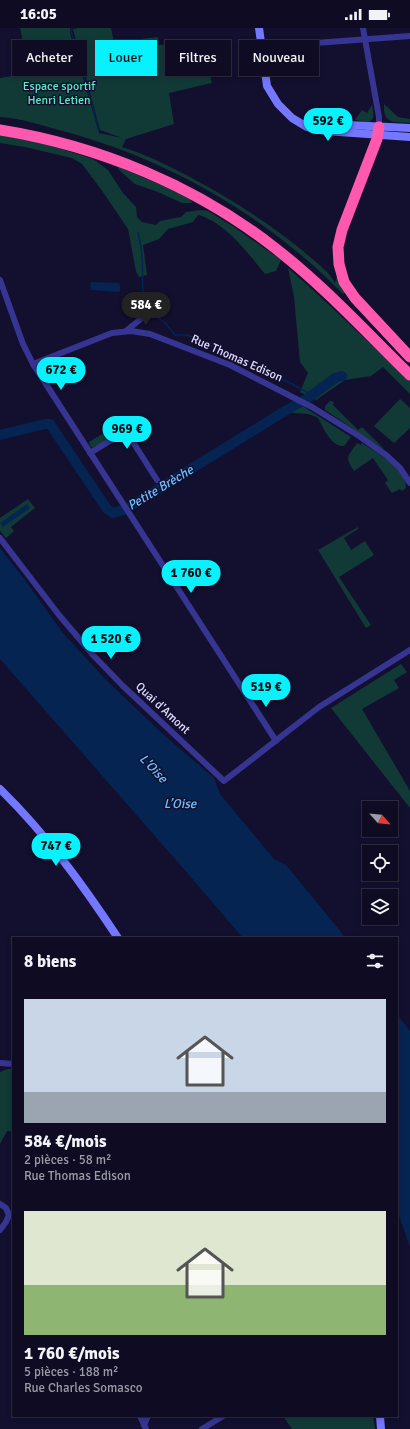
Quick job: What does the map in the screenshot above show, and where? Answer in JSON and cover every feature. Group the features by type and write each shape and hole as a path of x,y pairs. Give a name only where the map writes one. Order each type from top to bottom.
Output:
{"highway":[{"path":"0,122 62,135 112,150 163,172 215,199 260,228 302,260 410,364"},
{"path":"0,130 56,141 109,157 161,179 215,207 257,235 300,269 410,375"},
{"path":"379,131 342,230 338,247 339,264 344,282 352,295 410,357"}],"street":[{"path":"259,28 260,40"},
{"path":"363,28 377,101 379,131"},
{"path":"319,43 410,36"},
{"path":"265,76 270,93 278,104 288,115 300,123 312,128 333,132 379,131 410,128"},
{"path":"379,131 410,137"},
{"path":"0,280 22,344 33,364 276,741 323,704 410,650"},
{"path":"126,331 153,308"},
{"name":"Rue Thomas Edison","path":"33,364 112,333 135,331 150,334 201,353 247,373 307,404 359,436 386,455 400,468 410,483"},
{"path":"90,453 126,431 157,480"},
{"name":"Quai d'Amont","path":"0,538 59,615 96,659 224,781 276,741"},
{"path":"0,789 68,866 117,937"},
{"path":"0,1063 12,1064"},
{"path":"0,1204 6,1208 9,1215 0,1230"},
{"path":"140,1417 145,1427"},
{"path":"145,1427 148,1417"},
{"path":"202,1429 221,1417"},
{"path":"380,1417 381,1429"}],"green space":[{"path":"20,28 70,28 72,40 23,40"},
{"name":"Espace sportif Henri Letien","path":"111,28 114,40 95,40 95,76 157,76 157,40 132,40 158,37 159,45 165,44 165,76 210,76 212,83 169,93 174,124 126,139 122,147 171,167 240,206 266,223 303,251 325,270 335,283 337,276 347,292 343,294 313,265 248,215 176,173 138,156 99,142 30,122 0,117 0,78 12,76 82,76 99,133 122,138 100,130 86,76 87,76 87,40 76,40 73,29"},
{"path":"384,104 398,117 410,119 410,123 394,122 388,119 385,116"},
{"path":"372,105 374,115 373,119 369,122 355,120 362,110 367,113"},
{"path":"0,135 42,143 93,159 108,170 123,193 136,207 137,217 142,222 156,225 160,221 181,217 186,212 201,210 208,211 234,227 281,260 276,271 265,274 235,239 226,231 217,224 198,215 193,222 168,229 159,239 143,245 147,275 139,277 136,271 128,229 82,164 72,158 0,143"},
{"path":"119,167 191,198 192,203 182,203 158,192 135,184 118,169"},
{"path":"288,268 410,381 410,394 383,367 371,376 345,380 316,400 300,392 308,373 300,362 294,297"},
{"path":"400,399 410,408 410,428 394,443 374,426"},
{"path":"330,401 334,402 333,405 358,430 362,427 385,450 325,410 325,406"},
{"path":"301,405 351,437 344,446 331,440 318,418 307,414 290,413"},
{"path":"124,421 128,427 93,448 90,446 89,442"},
{"path":"357,443 361,445 362,443 390,462 402,475 406,488 402,491 400,489 392,493 385,483 388,480 373,458 354,471 348,457"},
{"path":"28,499 35,508 11,527 14,531 6,538 0,531 0,518"},
{"path":"358,527 358,529 344,538 351,550 365,541 374,555 339,577 371,625 366,628 318,550"},
{"path":"401,664 407,672 394,680 399,688 362,709 410,791 410,808 331,708"},
{"path":"7,1069 12,1069 12,1131 7,1131 0,1144 0,1072"},
{"path":"284,1417 373,1417 375,1429 292,1429"}],"water":[{"path":"90,283 119,283 120,291 91,290"},
{"path":"27,504 30,508 3,527 0,523"},
{"name":"L’Oise","path":"0,548 63,633 105,679 165,736 214,778 220,794 274,859 286,865 345,937 242,937 0,659"},
{"path":"398,1015 410,1031 410,1247 398,1213"}],"waterway":[{"path":"72,28 71,31 99,130"},
{"path":"138,233 142,252 143,291 149,309"},
{"path":"153,313 166,324 175,335 186,335 193,337 312,395"},
{"name":"Petite Brèche","path":"0,435 50,424 107,509 113,513 126,509 308,398 335,378 342,376"}],"water label":[{"name":"L'Oise","path":"154,768"}]}
